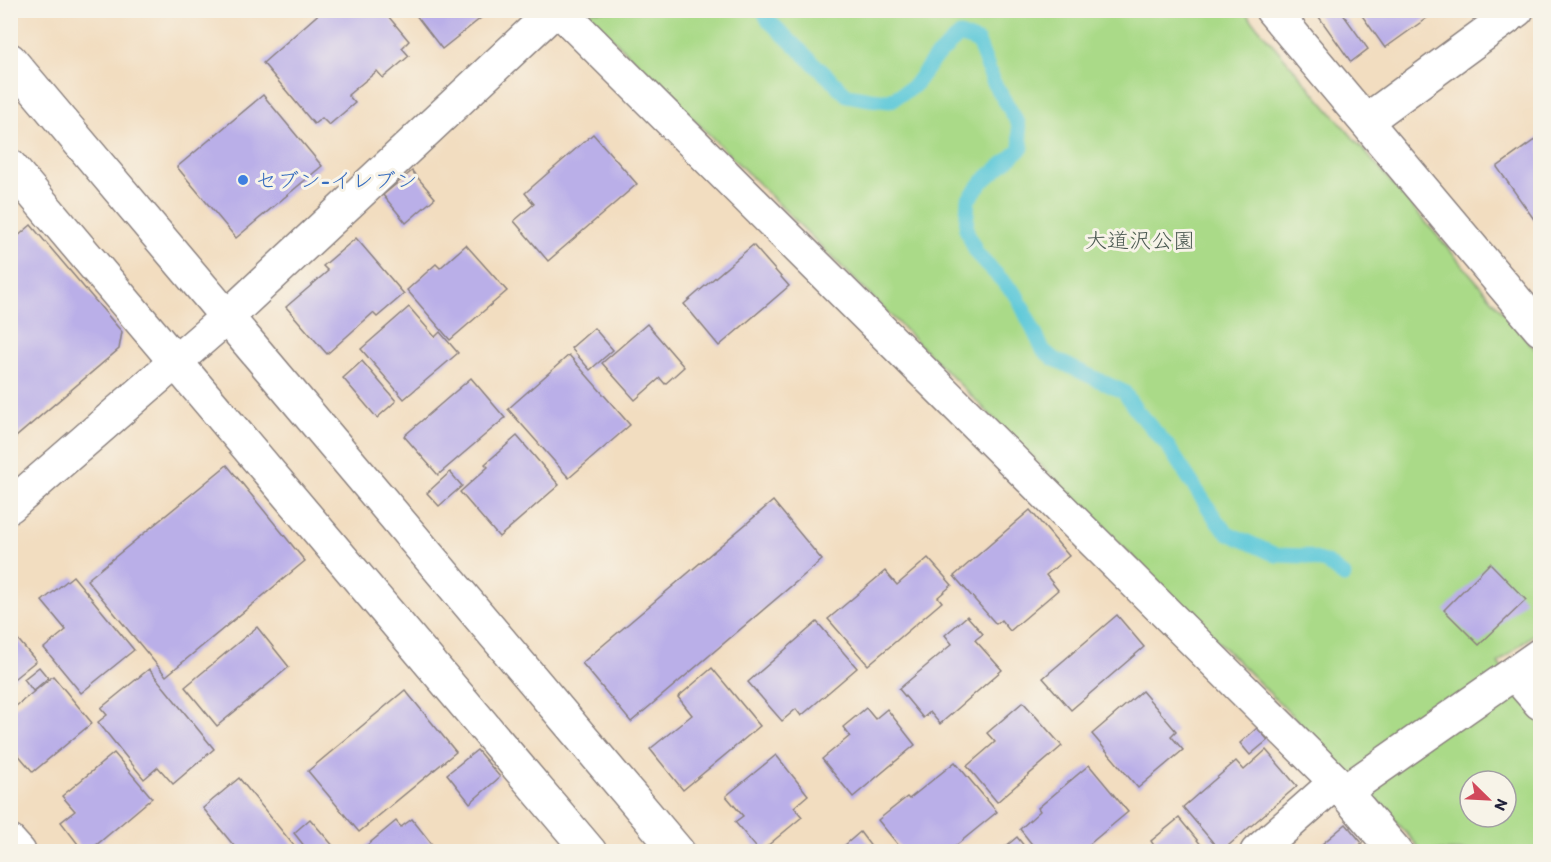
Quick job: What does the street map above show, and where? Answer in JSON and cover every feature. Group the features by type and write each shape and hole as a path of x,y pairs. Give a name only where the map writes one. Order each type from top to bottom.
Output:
{"street":[{"path":"10,506 227,316 557,10 1340,787 1396,852"},
{"path":"1272,10 1540,329"},
{"path":"1366,121 1517,10"},
{"path":"10,60 678,852"},
{"path":"10,166 590,852"},
{"path":"1257,852 1340,787 1528,664 1540,703"},
{"path":"10,842 18,852"}],"green space":[{"name":"大道沢公園","path":"585,11 1244,11 1540,355 1540,629 1498,663 1540,714 1540,851 1422,851 1380,803"}],"building":[{"path":"323,10 383,10 409,41 402,48 409,56 383,78 377,71 348,95 355,103 329,125 322,118 314,124 263,63"},
{"path":"412,10 491,10 442,49"},
{"path":"1314,10 1340,10 1368,49 1351,62"},
{"path":"1358,10 1438,10 1385,48"},
{"path":"263,95 322,166 236,238 177,167"},
{"path":"593,134 637,184 548,261 514,221 534,204 525,193"},
{"path":"1540,136 1540,224 1538,225 1497,167"},
{"path":"412,171 435,198 406,223 383,195"},
{"path":"31,225 122,332 119,349 10,442 10,243"},
{"path":"356,238 404,294 377,317 373,313 327,354 286,307 328,271 323,266"},
{"path":"466,245 507,291 450,340 407,290 436,264 440,268"},
{"path":"753,245 789,286 719,346 684,304"},
{"path":"409,307 435,337 440,332 458,353 404,399 361,349"},
{"path":"647,324 684,367 665,384 660,378 635,400 602,363"},
{"path":"594,328 613,350 590,370 571,348"},
{"path":"569,355 630,425 569,478 508,409"},
{"path":"362,361 396,401 377,418 343,378"},
{"path":"471,378 505,418 438,475 404,436"},
{"path":"517,436 559,485 499,537 460,492 488,467 485,464"},
{"path":"227,465 305,561 166,676 87,580"},
{"path":"450,472 462,486 439,506 427,493"},
{"path":"773,501 822,560 631,722 582,663"},
{"path":"1030,510 1069,556 1046,575 1058,590 1010,631 1001,620 996,624 954,576"},
{"path":"928,558 952,585 938,597 942,602 868,665 828,619 885,571 897,585"},
{"path":"1490,563 1526,600 1479,645 1444,610"},
{"path":"73,576 134,650 81,693 44,648 66,630 42,601"},
{"path":"1117,615 1144,647 1071,710 1043,678"},
{"path":"967,616 983,634 975,640 1002,670 940,724 930,712 923,718 899,689 952,644 945,635"},
{"path":"817,622 857,668 801,716 796,709 782,721 748,682"},
{"path":"257,627 289,667 217,726 185,687"},
{"path":"10,630 36,661 10,682"},
{"path":"39,667 48,678 33,691 24,679"},
{"path":"712,668 760,726 683,790 650,749 692,715 678,697"},
{"path":"149,669 214,749 173,784 158,767 144,779 98,722 107,715 101,708"},
{"path":"53,676 92,723 33,772 10,745 10,711"},
{"path":"405,690 456,752 359,832 308,771"},
{"path":"1142,691 1176,731 1171,736 1183,750 1138,788 1092,734"},
{"path":"1023,702 1062,746 997,802 967,766 995,742 987,733"},
{"path":"866,708 875,719 887,709 915,745 853,797 822,759 850,736 843,727"},
{"path":"1257,728 1268,740 1250,755 1240,743"},
{"path":"477,750 500,777 470,803 447,774"},
{"path":"1266,750 1297,786 1221,852 1183,807 1236,761 1244,770"},
{"path":"114,753 152,798 88,852 84,852 61,822 75,811 62,796"},
{"path":"776,755 808,795 794,807 802,817 760,852 735,822 743,816 726,796"},
{"path":"955,762 997,812 948,852 904,852 878,820 907,797 909,799"},
{"path":"1089,765 1128,812 1080,852 1038,852 1020,829 1040,811 1038,808"},
{"path":"239,778 299,852 239,852 203,808"},
{"path":"1179,818 1207,852 1149,852 1155,847 1151,841"},
{"path":"310,819 335,848 331,852 309,852 294,833"},
{"path":"412,819 438,852 359,852 396,821 401,827"},
{"path":"1346,824 1362,843 1351,852 1326,852 1321,845"},
{"path":"860,832 875,852 837,852"},
{"path":"1017,837 1029,852 999,852"}],"waterway":[{"path":"763,10 768,20 847,95 870,99 890,101 914,86 934,59 960,35 978,42 993,81 1018,123 1022,148 982,182 968,200 966,229 977,254 1017,296 1043,350 1054,359 1124,392 1136,410 1167,445 1217,521 1228,533 1276,555 1306,556 1327,563 1344,576"}],"place":[{"name":"セブン-イレブン","path":"243,180"}]}
